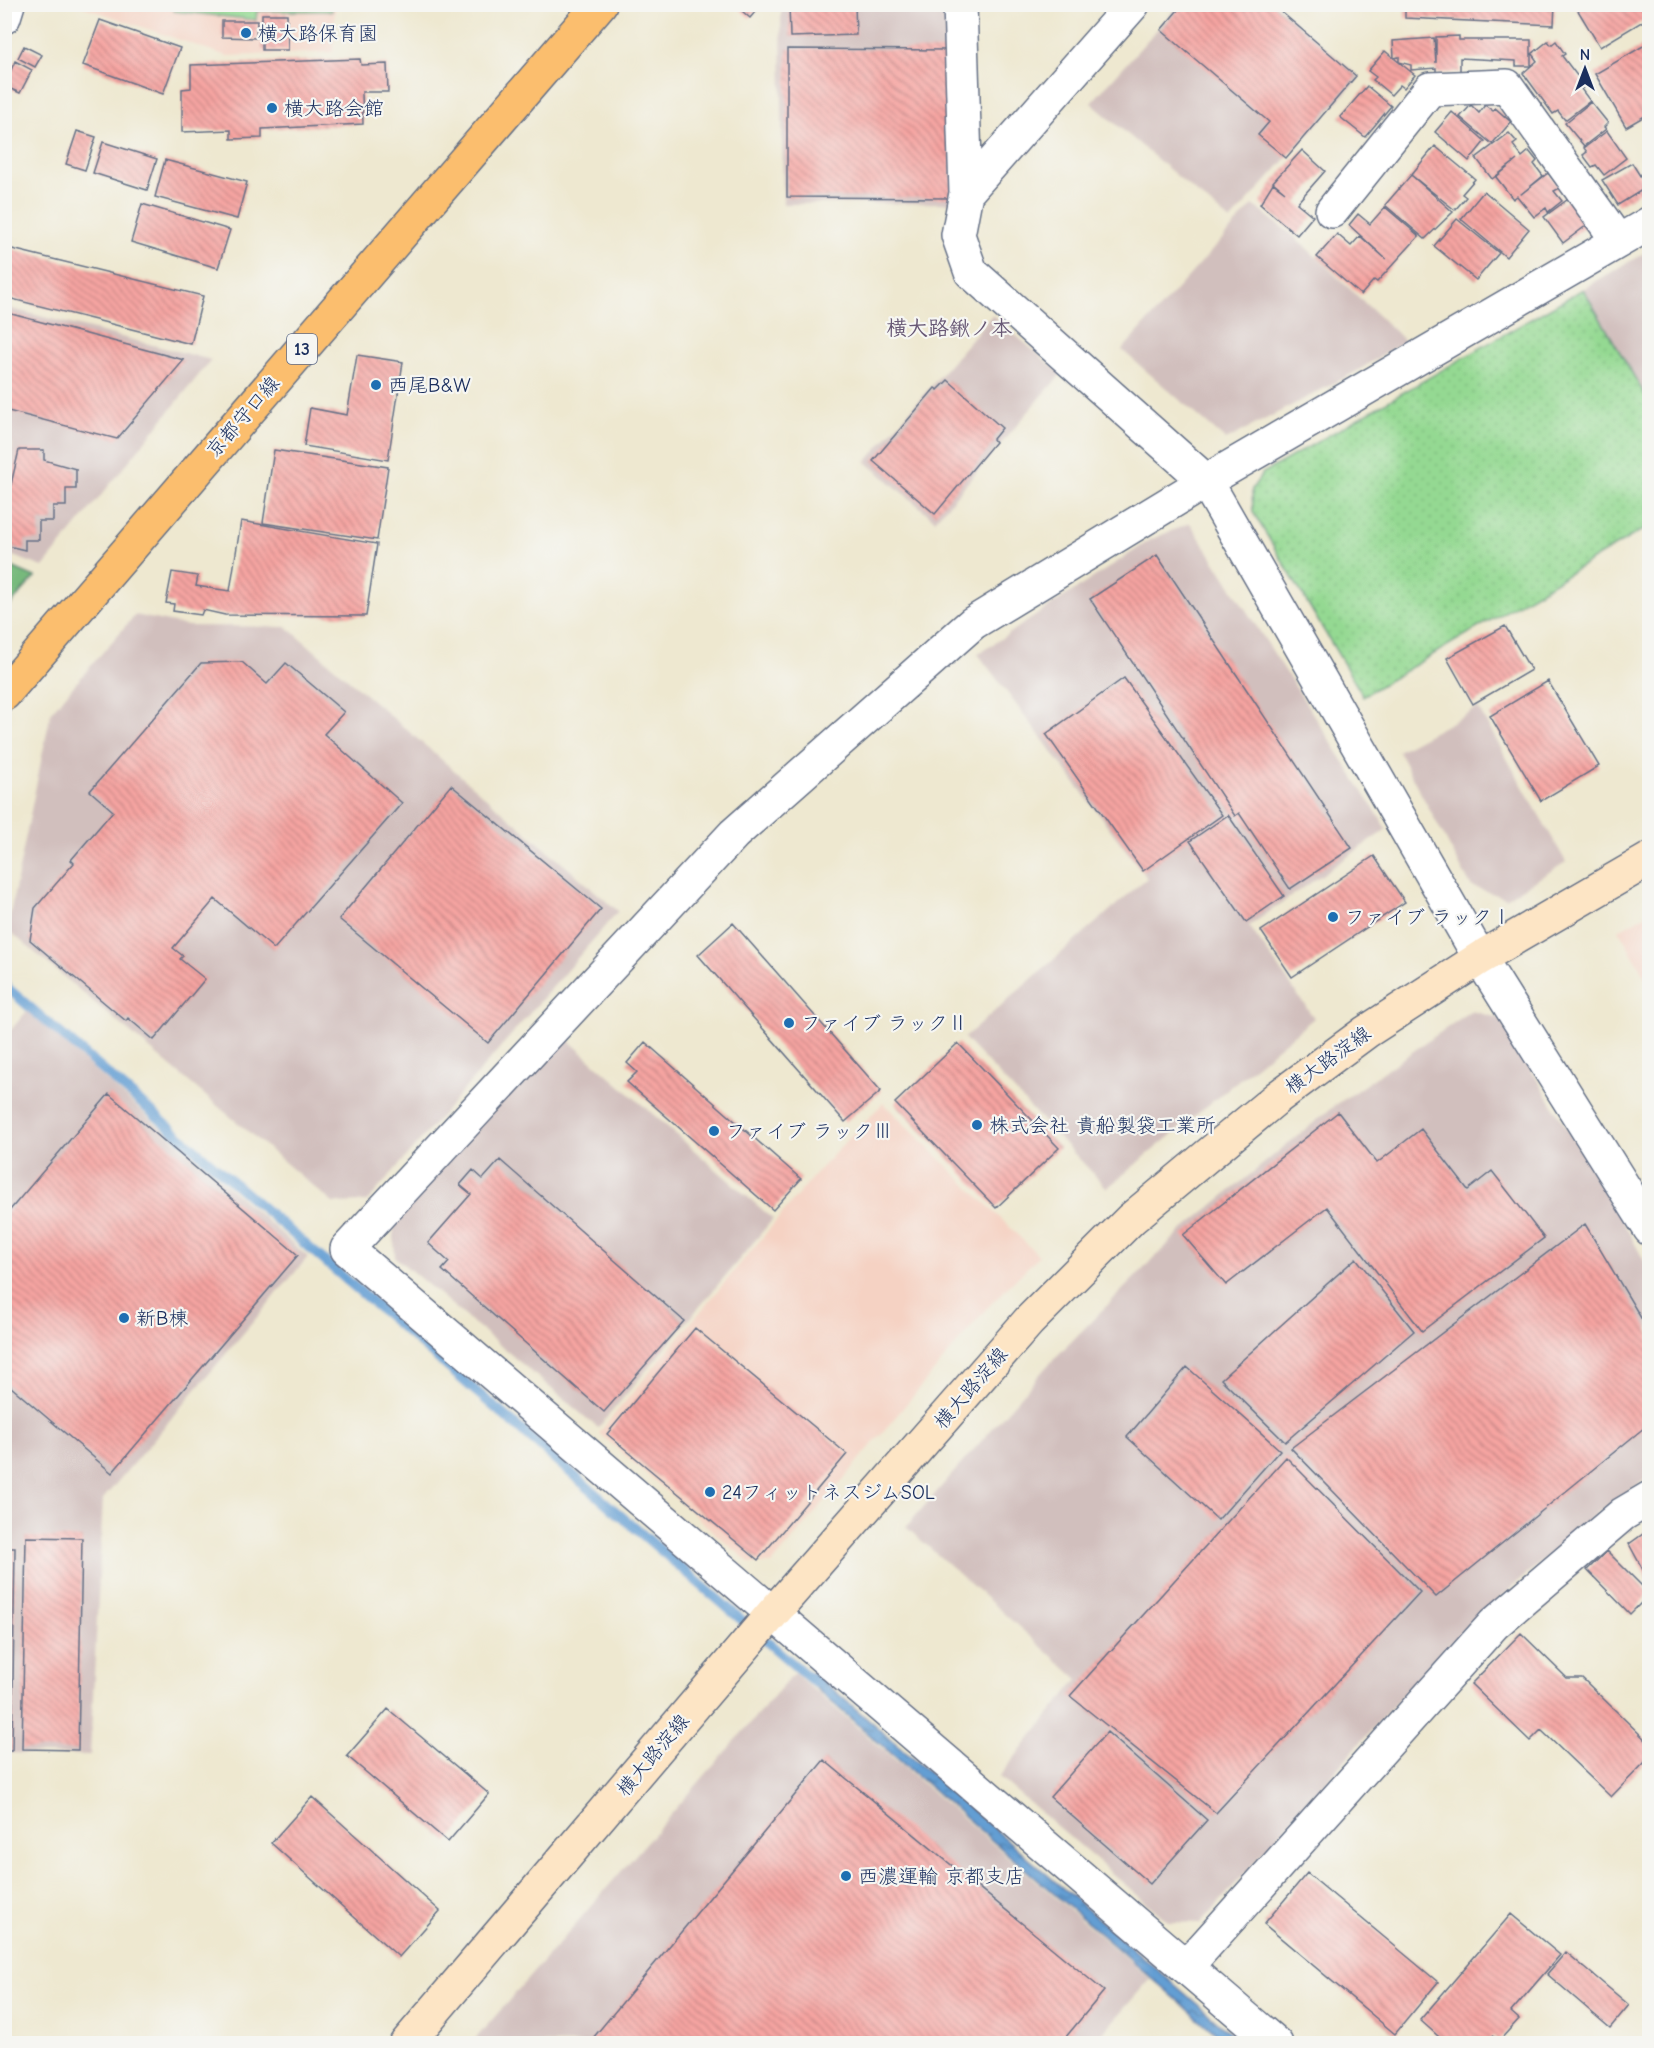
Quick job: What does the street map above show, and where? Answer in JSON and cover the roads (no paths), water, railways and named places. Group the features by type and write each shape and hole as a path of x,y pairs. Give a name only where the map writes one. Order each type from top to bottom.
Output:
{"main road":[{"name":"京都守口線","path":"4,694 600,4"}],"street":[{"path":"4,17 8,4"},
{"path":"960,4 966,193 958,235 971,272 1206,481 1480,958 1650,1229"},
{"path":"966,193 1133,4"},
{"path":"1332,212 1430,89 1506,86 1618,241"},
{"path":"1276,2043 346,1248 734,834 973,623 1206,481 1650,223"},
{"name":"横大路淀線","path":"406,2043 772,1614 1029,1321 1131,1219 1278,1096 1366,1032 1480,958 1650,859"},
{"path":"1186,1967 1494,1624 1623,1514 1650,1498"}],"water":[{"path":"798,1673 814,1673 1242,2043 1227,2043"}],"waterway":[{"path":"4,985 815,1683"}],"place":[{"name":"横大路保育園","path":"246,33"},
{"name":"横大路会館","path":"272,108"},
{"name":"西尾B&W","path":"376,385"},
{"name":"ファイブ ラックⅠ","path":"1333,917"},
{"name":"ファイブ ラックⅡ","path":"789,1023"},
{"name":"株式会社 貴船製袋工業所","path":"977,1125"},
{"name":"ファイブ ラックⅢ","path":"714,1131"},
{"name":"新B棟","path":"124,1318"},
{"name":"24フィットネスジムSOL","path":"710,1492"},
{"name":"西濃運輸 京都支店","path":"846,1876"}],"district":[{"name":"横大路鍬ノ本","path":"949,328"}]}
